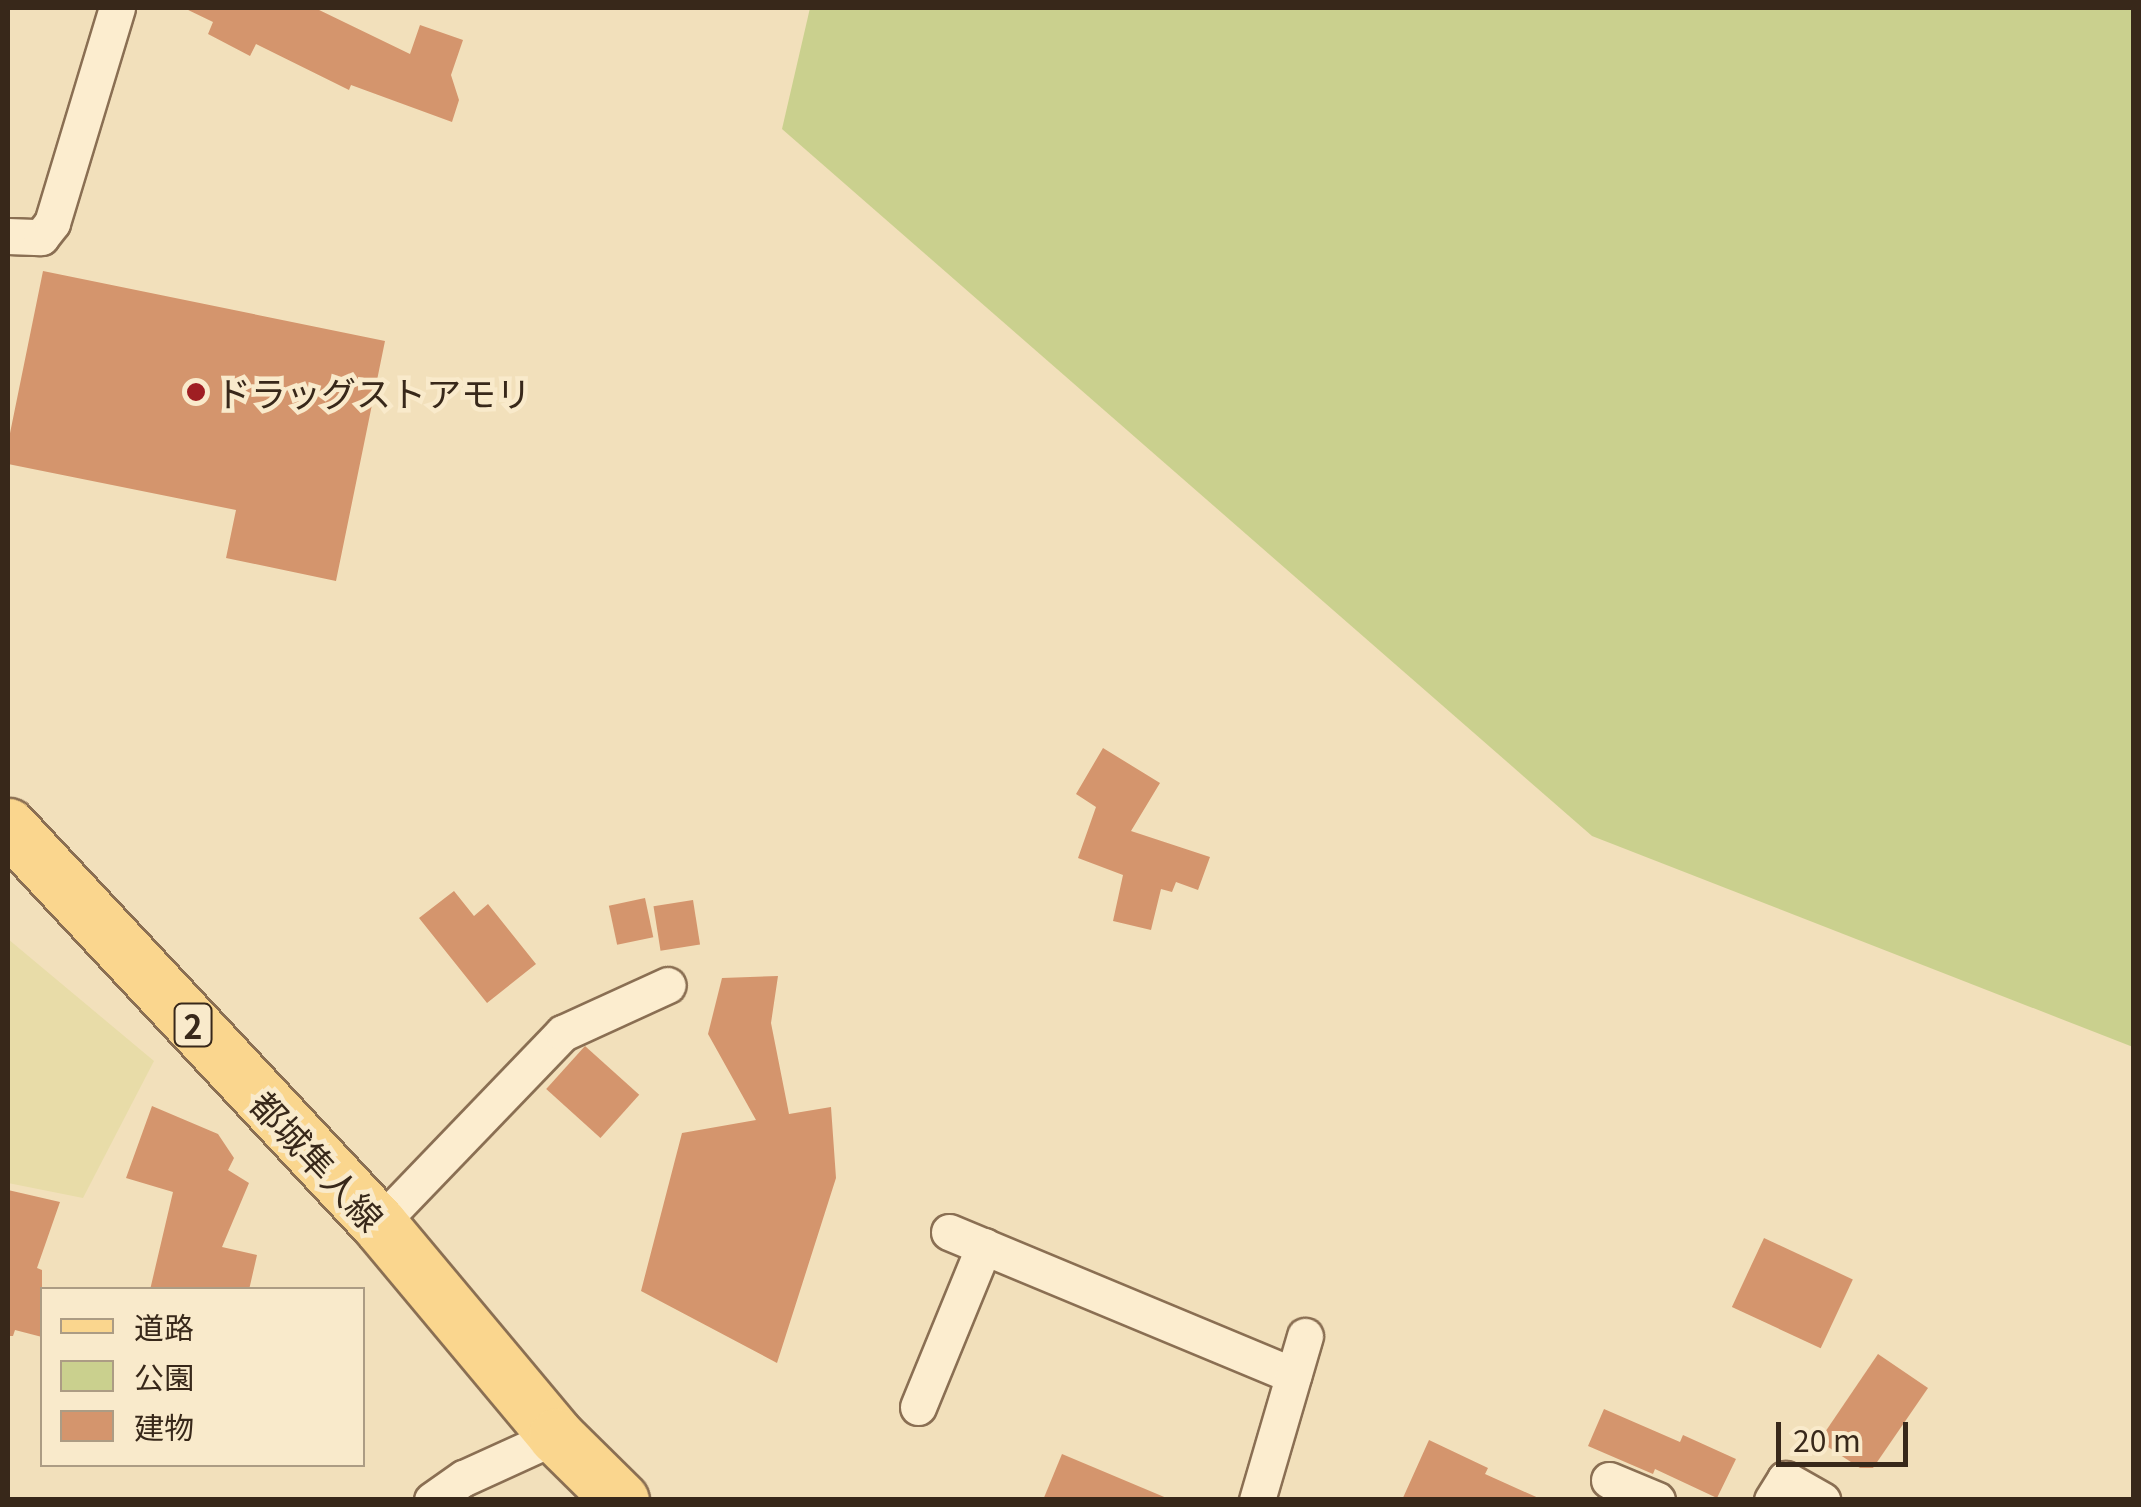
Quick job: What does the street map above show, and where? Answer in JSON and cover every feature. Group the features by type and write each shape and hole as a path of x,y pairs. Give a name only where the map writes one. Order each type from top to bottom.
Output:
{"main road":[{"name":"都城隼人線","path":"8,826 379,1224 556,1436 620,1500"}],"street":[{"path":"8,236 41,237 52,223 118,8"},
{"path":"379,1224 563,1033 668,985"},
{"path":"950,1232 1294,1375"},
{"path":"918,1407 984,1246"},
{"path":"1257,1500 1305,1336"},
{"path":"432,1500 464,1478 556,1436"},
{"path":"1772,1500 1785,1479 1822,1500"},
{"path":"1609,1480 1656,1500"}],"shaded area":[{"path":"8,939 154,1061 83,1198 8,1183"}],"green space":[{"path":"810,8 2133,8 2133,1047 1592,836 782,129"}],"building":[{"path":"184,8 315,8 410,54 420,25 463,40 451,75 459,100 452,122 351,85 349,90 256,44 250,56 208,34 213,22"},
{"name":"ドラッグストアモリ","path":"43,271 385,341 336,581 226,558 236,510 8,464 8,443"},
{"path":"1103,748 1160,783 1131,831 1210,857 1198,890 1176,882 1172,892 1161,889 1151,930 1113,921 1123,875 1078,858 1096,807 1076,794"},
{"path":"454,891 474,916 488,904 536,964 487,1003 419,918"},
{"path":"645,898 653,937 617,945 609,906"},
{"path":"693,900 700,944 661,951 653,906"},
{"path":"778,976 771,1023 789,1114 831,1107 836,1178 777,1363 641,1291 682,1133 756,1120 708,1034 722,978"},
{"path":"585,1046 639,1095 600,1138 546,1089"},
{"path":"152,1106 218,1134 234,1158 228,1170 249,1183 222,1247 257,1255 250,1287 151,1287 173,1192 126,1178"},
{"path":"8,1190 60,1202 37,1268 42,1270 40,1336 15,1330 13,1336 8,1336"},
{"path":"1764,1238 1853,1279 1821,1348 1732,1307"},
{"path":"1878,1354 1928,1388 1873,1468 1860,1468 1819,1441"},
{"path":"1604,1409 1680,1442 1683,1435 1736,1459 1717,1498 1655,1469 1653,1474 1588,1446"},
{"path":"1429,1440 1488,1468 1485,1474 1543,1500 1402,1500"},
{"path":"1062,1454 1169,1499 1169,1500 1043,1500"}],"place":[{"name":"ドラッグストアモリ","path":"196,392"}]}
